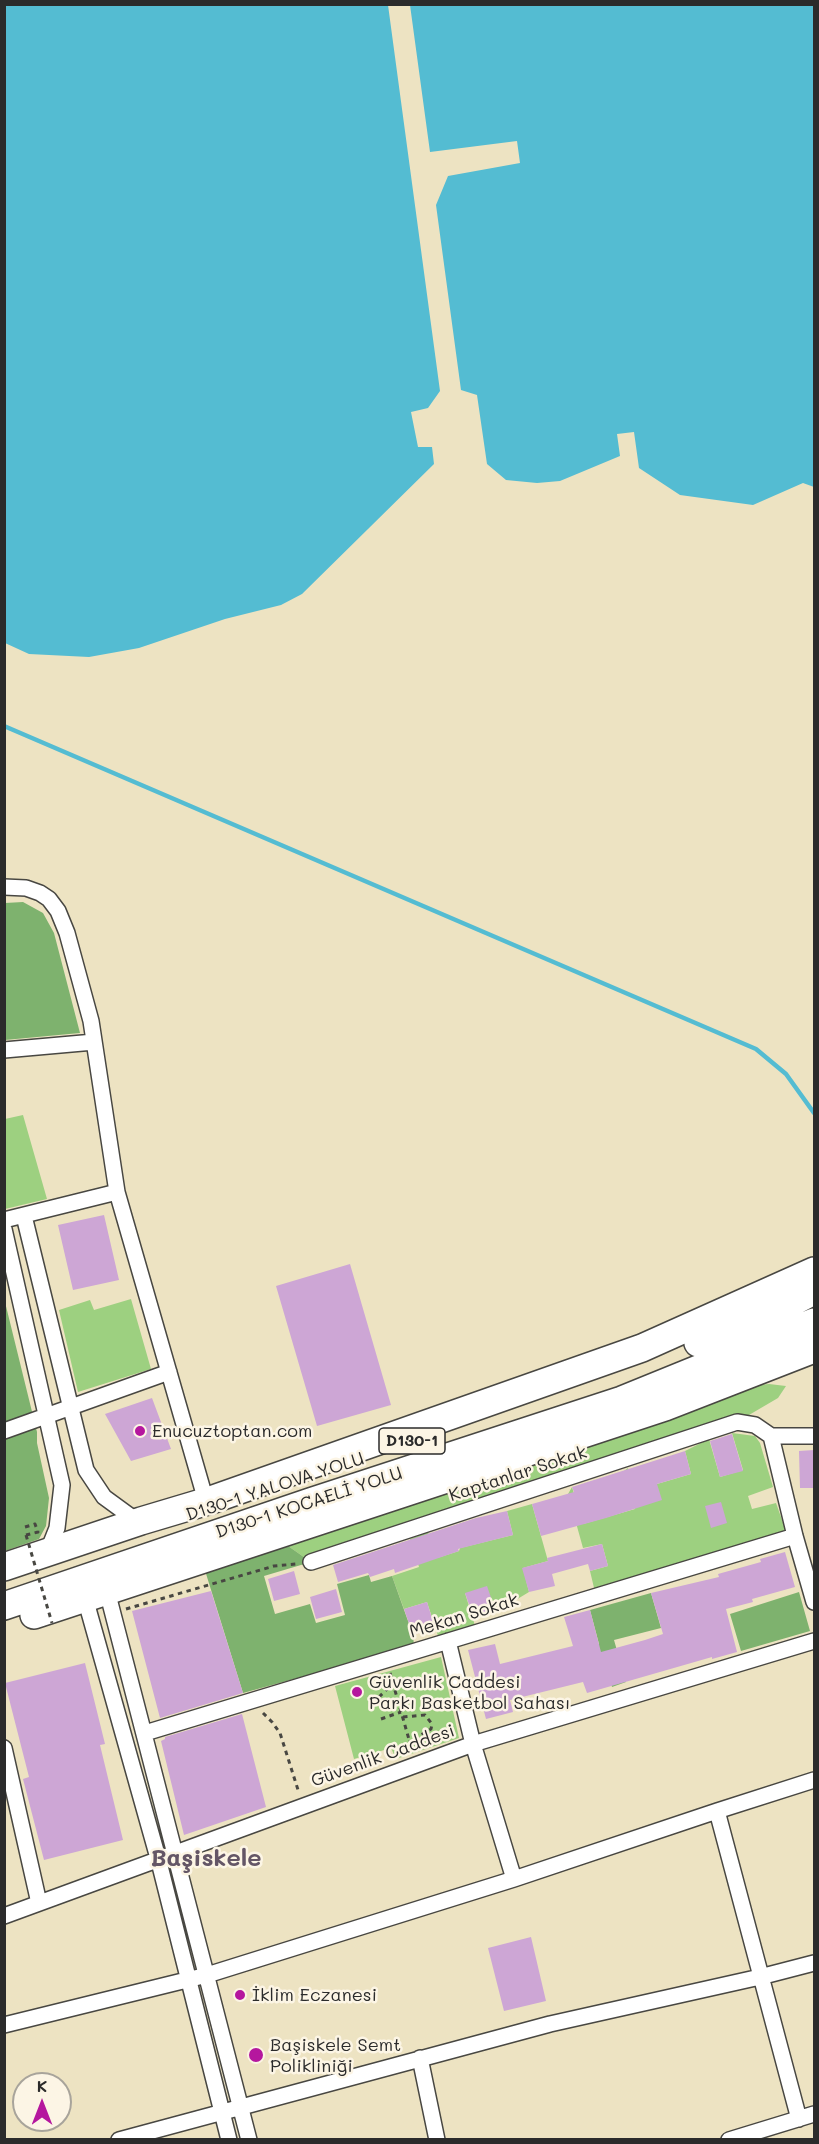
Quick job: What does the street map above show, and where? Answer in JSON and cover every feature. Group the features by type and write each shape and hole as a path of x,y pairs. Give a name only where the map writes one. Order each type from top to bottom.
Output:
{"highway":[{"path":"4,1567 208,1501 642,1348 814,1271"},
{"name":"D130-1 YALOVA YOLU","path":"4,1580 152,1528 655,1360 785,1306 814,1291"},
{"name":"D130-1 KOCAELİ YOLU","path":"4,1606 310,1502 622,1400 814,1322"},
{"path":"4,1624 101,1601 664,1407 814,1349"},
{"path":"562,1441 622,1400"}],"street":[{"path":"4,887 26,888 40,892 58,911 67,933 91,1021 117,1192 204,1494 208,1501"},
{"path":"4,1050 94,1042"},
{"path":"4,1220 117,1192"},
{"path":"24,1216 82,1461 90,1479 109,1501 141,1521"},
{"path":"4,1229 62,1485 57,1528 47,1553"},
{"path":"4,1431 169,1372"},
{"name":"Kaptanlar Sokak","path":"311,1563 737,1422 755,1425 771,1436"},
{"path":"814,1436 771,1436 795,1536 814,1602"},
{"name":"Mekan Sokak","path":"145,1733 795,1536"},
{"path":"101,1601 145,1733 249,2139"},
{"path":"101,1601 158,1858 229,2139"},
{"path":"448,1641 473,1744 514,1879"},
{"name":"Güvenlik Caddesi","path":"4,1916 473,1744 814,1641"},
{"path":"4,1748 8,1774 39,1903"},
{"path":"4,2025 207,1975 514,1879 814,1780"},
{"path":"717,1811 799,2118"},
{"path":"119,2139 550,2024 814,1963"},
{"path":"420,2058 436,2139"},
{"path":"729,2139 814,2114"}],"path":[{"path":"25,1527 36,1524 38,1532 26,1535 52,1623"},
{"path":"101,1601 274,1566 311,1563"},
{"path":"387,1659 416,1765"},
{"path":"393,1683 409,1685"},
{"path":"379,1697 393,1683"},
{"path":"247,1702 266,1714 280,1733 302,1806"},
{"path":"381,1719 401,1712"},
{"path":"402,1717 424,1715 432,1724 431,1729 409,1742"}],"green space":[{"path":"23,902 43,913 54,933 80,1033 5,1040 5,903"},
{"path":"23,1115 47,1199 5,1209 5,1119"},
{"path":"4,1298 37,1432 37,1443 49,1498 46,1526 39,1539 5,1551"},
{"path":"131,1299 151,1369 78,1392 59,1310 90,1300 94,1310"},
{"path":"769,1384 786,1386 778,1398 737,1422 311,1562 281,1541 738,1387"},
{"path":"732,1433 755,1436 760,1443 773,1487 748,1496 752,1509 776,1503 787,1534 595,1592 590,1571 608,1566 602,1544 583,1548 568,1494 572,1487 583,1524 635,1509 624,1471 628,1468 639,1506 657,1484 691,1474 685,1451 709,1439 720,1477 743,1470"},
{"path":"532,1504 548,1561 523,1568 529,1592 496,1612 465,1593 476,1629 439,1639 427,1602 404,1609 392,1576 419,1567 410,1539 428,1532 437,1558 459,1551 460,1548 513,1535 507,1511"},
{"path":"281,1541 311,1562 264,1576 275,1614 310,1604 316,1623 345,1615 337,1584 369,1575 371,1582 392,1576 413,1635 414,1646 243,1693 203,1564"},
{"path":"799,1592 810,1631 741,1651 730,1614"},
{"path":"651,1593 661,1628 614,1640 626,1682 612,1687 602,1652 577,1659 574,1651 599,1644 590,1610"},
{"path":"441,1657 459,1738 396,1759 391,1748 354,1759 335,1686"}],"water":[{"path":"5,4 388,5 440,391 428,408 411,412 418,447 432,447 434,464 302,594 281,605 225,619 139,648 89,657 29,654 5,643"},
{"path":"410,5 814,5 814,487 803,483 753,505 680,495 639,468 634,432 617,434 620,456 560,481 537,483 506,480 487,464 477,395 461,390 436,205 448,176 520,163 517,141 430,152"}],"building":[{"path":"104,1215 119,1280 73,1290 58,1225"},
{"path":"350,1264 391,1405 317,1426 276,1286"},
{"name":"Enucuztoptan.com","path":"152,1398 171,1449 131,1461 105,1414"},
{"path":"732,1434 743,1471 720,1477 710,1441"},
{"path":"814,1450 814,1488 800,1488 799,1451"},
{"path":"685,1451 691,1474 657,1484 662,1500 541,1536 532,1504 574,1492 572,1487"},
{"path":"721,1502 727,1523 711,1528 705,1506"},
{"path":"507,1511 513,1535 458,1549 459,1551 395,1573 394,1569 370,1577 368,1573 338,1582 333,1565 476,1518"},
{"path":"602,1544 608,1566 590,1571 588,1564 552,1574 555,1586 529,1592 522,1568 548,1561 547,1558"},
{"path":"785,1552 795,1587 726,1609 737,1652 587,1693 583,1682 510,1700 513,1712 486,1719 468,1650 495,1644 500,1664 573,1646 564,1617 590,1610 601,1652 645,1640 663,1634 651,1593 719,1577 718,1574 761,1562 760,1559"},
{"path":"294,1571 300,1594 274,1601 268,1579"},
{"path":"487,1586 496,1612 474,1619 465,1593"},
{"path":"336,1589 342,1612 316,1619 310,1597"},
{"path":"211,1591 243,1693 160,1718 132,1611"},
{"path":"427,1602 435,1628 413,1635 404,1609"},
{"path":"85,1663 105,1744 100,1745 123,1840 44,1860 23,1779 29,1777 5,1683"},
{"path":"242,1714 266,1807 184,1835 161,1741 165,1737"},
{"path":"531,1937 546,2001 504,2011 488,1948"}],"waterway":[{"path":"4,726 756,1049 786,1074 814,1113"}],"place":[{"name":"Enucuztoptan.com","path":"140,1431"},
{"name":"Güvenlik Caddesi Parkı Basketbol Sahası","path":"357,1692"},
{"name":"İklim Eczanesi","path":"240,1995"},
{"name":"Başiskele Semt Polikliniği","path":"256,2055"}],"district":[{"name":"Başiskele","path":"206,1859"}]}
